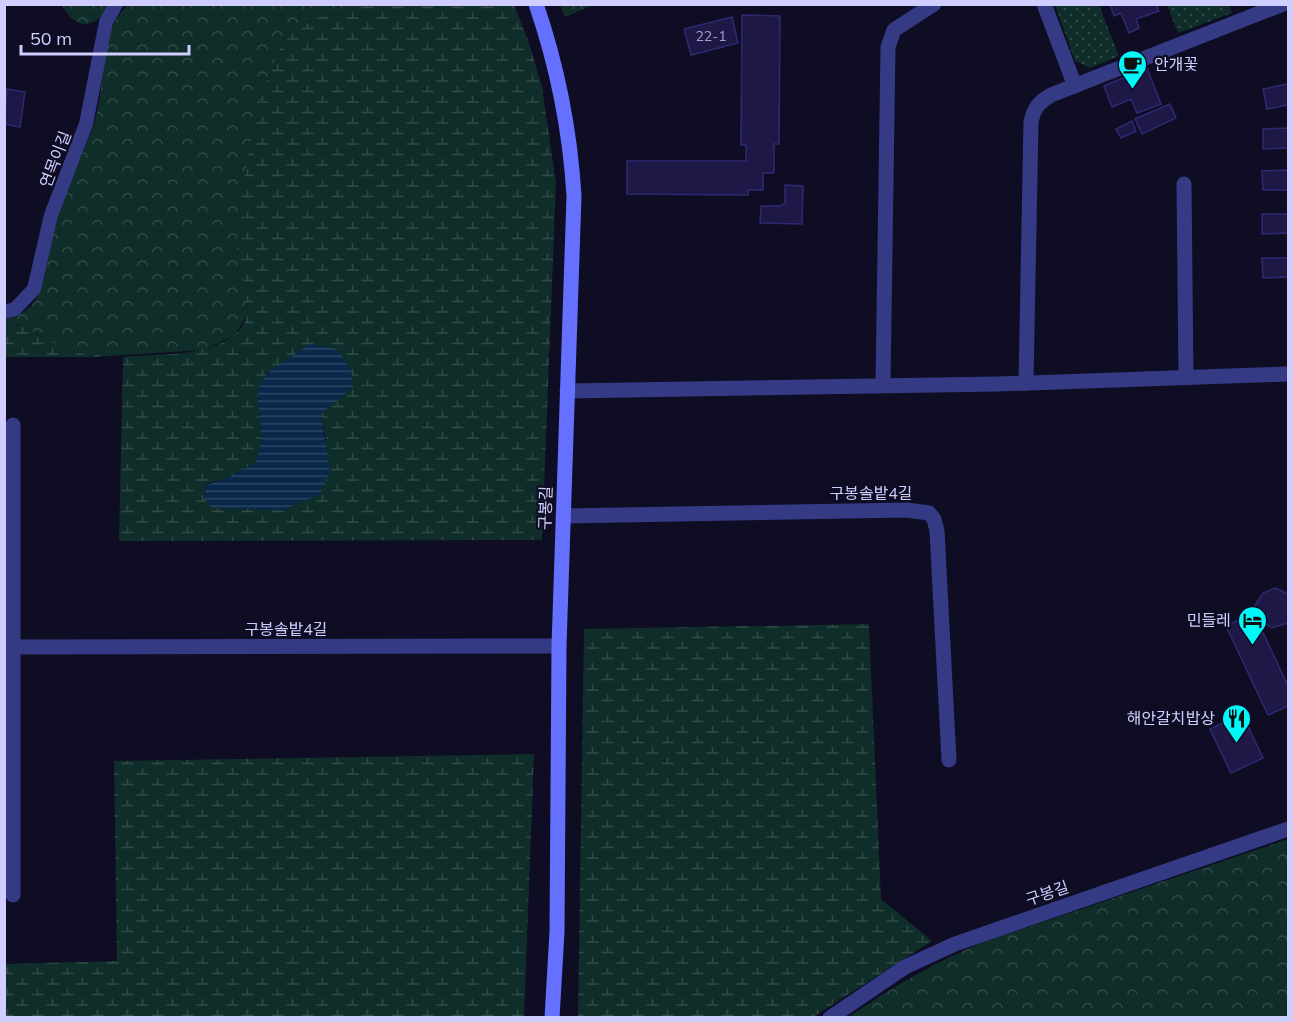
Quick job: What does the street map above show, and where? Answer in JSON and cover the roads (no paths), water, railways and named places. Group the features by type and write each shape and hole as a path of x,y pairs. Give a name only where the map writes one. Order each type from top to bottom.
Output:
{"street":[{"name":"구봉길","path":"536,4 551,48 570,140 574,196 559,646 557,932 552,1017"},
{"path":"883,385 888,47 894,30 934,4"},
{"path":"1044,4 1075,86"},
{"path":"1026,383 1031,122 1033,111 1039,102 1283,4"},
{"path":"1184,184 1185,377"},
{"path":"567,391 1026,383 1288,374"},
{"path":"13,425 13,895"},
{"name":"구봉솔밭4길","path":"563,516 907,510 929,513 934,519 937,531 949,760"},
{"name":"구봉솔밭4길","path":"13,647 559,646"},
{"name":"구봉길","path":"830,1017 905,967 955,944 1288,829"}],"lane":[{"name":"연목이길","path":"4,312 15,309 34,289 51,215 88,115 106,22 116,4"}],"water":[{"path":"310,344 337,349 351,370 353,387 321,414 330,473 319,495 283,510 213,508 204,499 206,485 232,476 256,462 262,440 257,391 266,374"}],"place":[{"name":"안개꽃","path":"1133,90"},
{"name":"민들레","path":"1252,646"},
{"name":"해안갈치밥상","path":"1236,744"}]}
